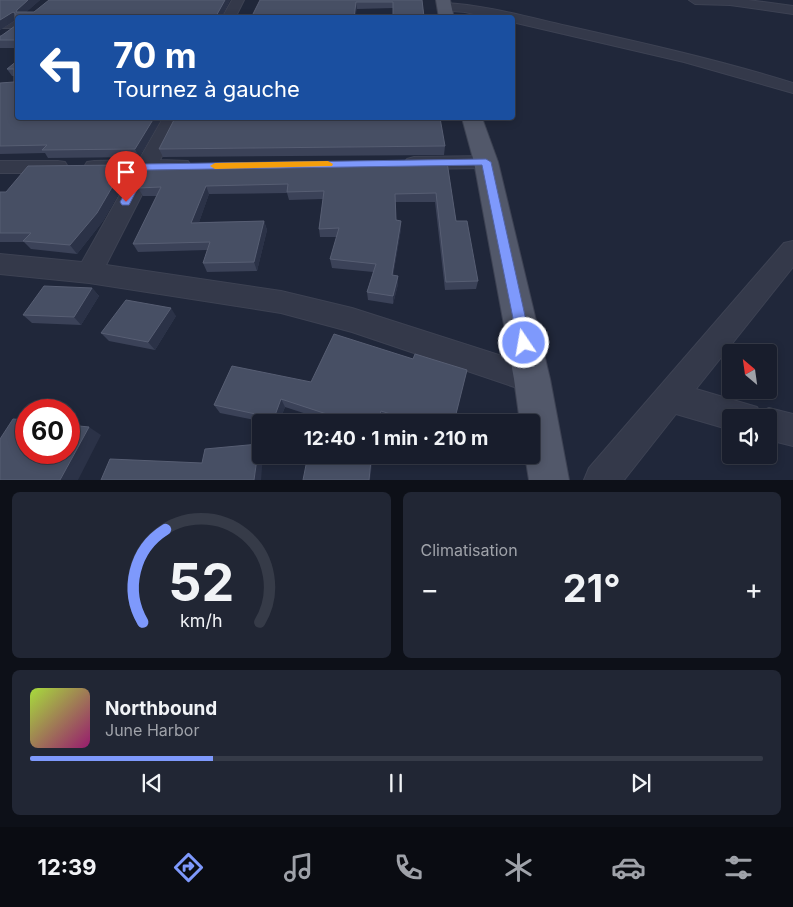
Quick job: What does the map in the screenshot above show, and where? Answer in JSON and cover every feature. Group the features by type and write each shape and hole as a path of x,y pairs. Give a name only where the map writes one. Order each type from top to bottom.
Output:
{"main road":[{"path":"473,120 486,162 532,379 549,480"}],"street":[{"path":"230,15 238,0"},
{"path":"695,0 724,1 793,10"},
{"path":"445,8 464,8 498,15"},
{"path":"515,19 608,39 793,88"},
{"path":"0,24 15,24"},
{"path":"0,39 15,26"},
{"path":"89,273 144,167 171,120"},
{"path":"398,163 486,162"},
{"path":"0,167 203,166"},
{"path":"601,480 793,250"},
{"path":"0,264 89,273 281,302 352,320 532,379"},
{"path":"670,398 722,412"},
{"path":"777,426 793,430"}],"building":[{"path":"0,0 28,0 16,12 34,12 49,0 225,0 217,15 15,15 13,12 0,20"},
{"path":"260,0 422,0 424,15 393,15 393,2 356,2 354,15 252,15"},
{"path":"15,26 15,40 0,40 1,36"},
{"path":"15,62 15,120 153,120 135,149 42,150 47,145 0,146 0,83 14,82 14,69 7,69"},
{"path":"174,120 440,120 445,146 159,149"},
{"path":"447,162 456,221 467,221 478,281 446,282 436,193 395,194 396,220 401,221 392,275 398,276 393,296 367,292 376,264 330,259 339,228 319,229 324,191 287,192 288,184 206,186 191,223 264,221 254,262 203,263 210,242 133,244 161,187 138,188 150,165"},
{"path":"125,165 97,213 70,245 23,241 31,233 0,233 0,192 6,192 28,166"},
{"path":"44,286 92,288 74,317 23,315"},
{"path":"126,300 171,308 148,342 101,333"},
{"path":"334,334 413,359 415,354 467,370 456,414 391,414 381,411 380,414 327,414 281,399 275,414 256,414 214,405 232,366 311,382"},
{"path":"13,419 15,419 15,464 69,464 60,480 0,480 0,439"},
{"path":"80,426 89,427 80,443"},
{"path":"252,445 252,464 256,464 254,480 101,480 110,459 202,463 205,449"},
{"path":"306,464 371,464 369,480 303,480"}],"slow traffic":[{"path":"215,166 328,164"}],"route":[{"path":"126,202 144,167 486,162 524,343"}]}
